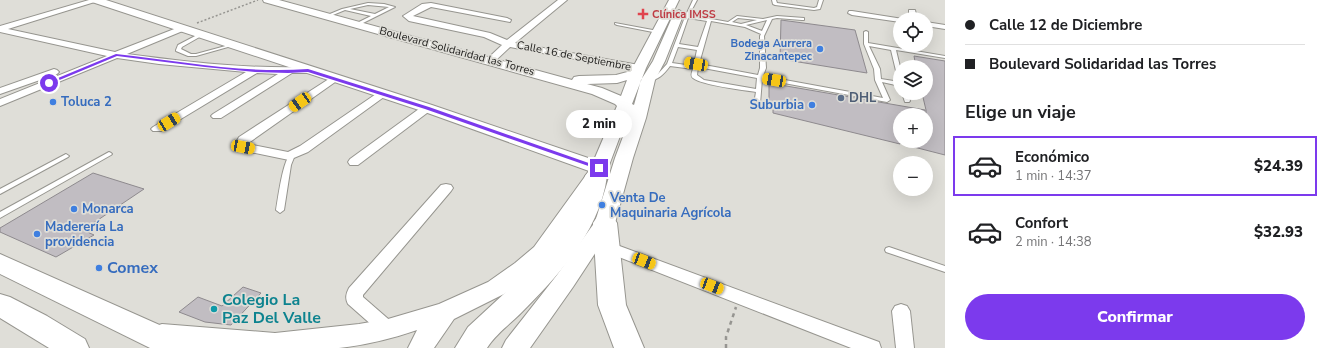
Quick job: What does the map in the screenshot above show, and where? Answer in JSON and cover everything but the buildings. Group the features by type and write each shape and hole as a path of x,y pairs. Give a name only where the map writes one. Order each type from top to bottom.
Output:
{"main road":[{"path":"96,0 427,108 598,172"},
{"name":"Boulevard Solidaridad las Torres","path":"268,0 597,90 620,101 632,112"},
{"path":"526,70 583,80 617,79 642,74 659,61 678,15 674,0"},
{"path":"629,348 612,305 606,235 624,158 632,112 642,74 658,32 678,15 691,1"},
{"path":"149,333 275,344 338,338 388,329 445,312 496,288 528,265 542,252 598,172 632,112"},
{"path":"470,348 478,336 545,272 575,231 591,200 598,172"},
{"path":"515,348 574,269 606,235"},
{"path":"0,263 180,348"},
{"path":"0,305 37,325 74,348"},
{"path":"421,348 429,333 445,312"}],"street":[{"path":"0,30 96,0"},
{"path":"490,61 508,44 562,0"},
{"name":"Calle 16 de Septiembre","path":"487,35 510,17 428,5 407,16 487,35 508,44 642,74"},
{"path":"852,13 893,19"},
{"path":"933,25 945,27"},
{"path":"0,104 182,28"},
{"path":"0,30 116,55 197,65 255,70 288,72 308,70"},
{"path":"0,91 54,72 93,64"},
{"path":"157,129 255,70"},
{"path":"217,116 288,72"},
{"path":"335,78 243,140 239,145 243,147 292,155 304,149 383,94"},
{"path":"354,162 427,108"},
{"path":"388,329 354,299 355,293 446,188"},
{"path":"606,235 739,297 872,348"},
{"path":"901,311 905,348"}],"lane":[{"path":"774,0 775,4 814,9 819,8 821,0"},
{"path":"328,16 344,8 365,2 378,3 393,7 359,24"},
{"path":"344,8 376,16"},
{"path":"642,74 659,76 670,61 676,45 678,15 729,24 780,16 802,19"},
{"path":"729,24 735,18 741,17 767,19"},
{"path":"757,104 760,77 763,68 763,33 767,19"},
{"path":"709,21 695,66 695,77 702,81 758,91"},
{"path":"617,24 658,32"},
{"path":"736,24 753,28 763,33"},
{"path":"670,61 887,100 878,80 877,69 866,44 866,32"},
{"path":"201,35 180,46 178,50 190,55 196,55 233,45"},
{"path":"866,44 893,48"},
{"path":"676,45 700,49"},
{"path":"916,52 945,57"},
{"path":"878,80 893,83"},
{"path":"0,215 110,154"},
{"path":"280,210 288,165 292,155"},
{"path":"0,192 66,156"},
{"path":"889,250 945,269"}],"path":[{"path":"182,28 260,0"},
{"path":"726,348 726,337 739,297"}],"place":[{"name":"Clínica IMSS","path":"643,14"},
{"name":"Bodega Aurrera Zinacantepec","path":"820,49"},
{"name":"DHL","path":"841,98"},
{"name":"Toluca 2","path":"53,102"},
{"name":"Suburbia","path":"812,105"},
{"name":"Venta De Maquinaria Agrícola","path":"602,205"},
{"name":"Monarca","path":"74,209"},
{"name":"Maderería La providencia","path":"37,234"},
{"name":"Comex","path":"99,268"},
{"name":"Colegio La Paz Del Valle","path":"214,309"}],"route":[{"path":"49,83 116,55 205,66 255,70 288,72 308,70 427,108 599,168"}]}
